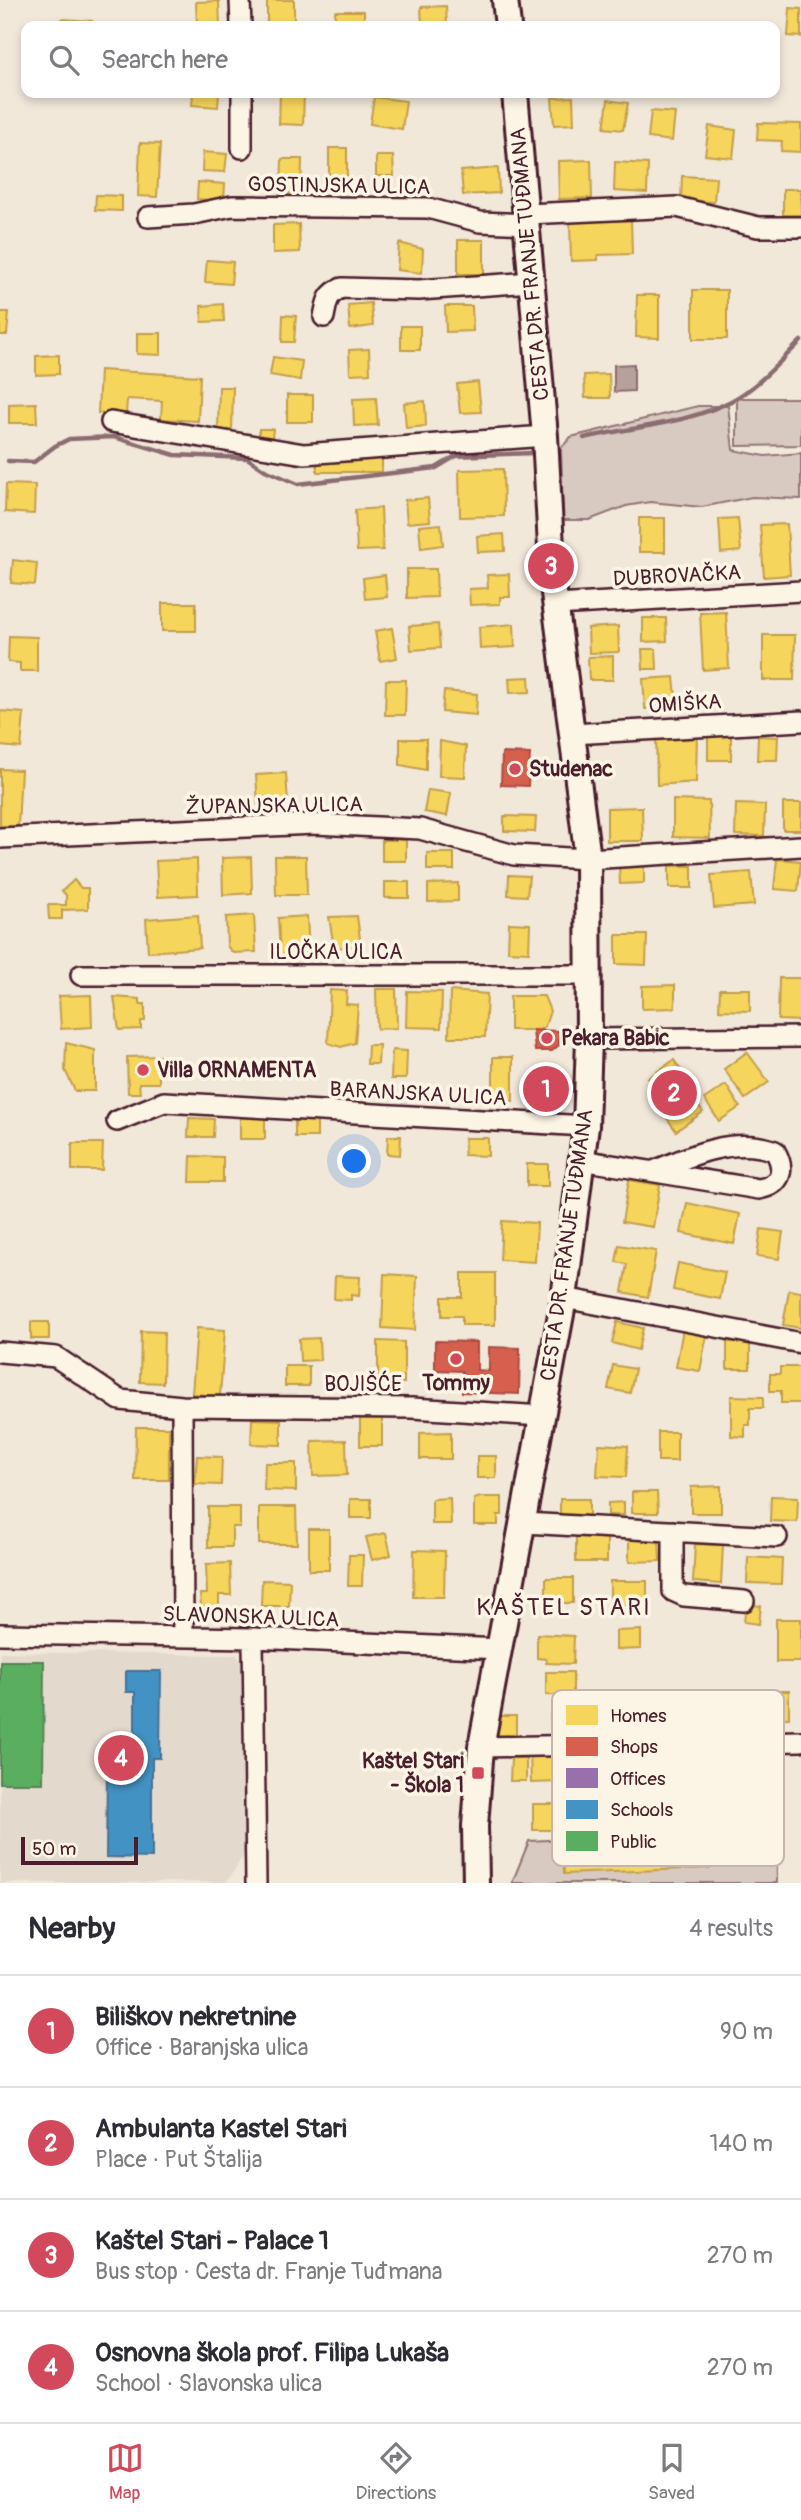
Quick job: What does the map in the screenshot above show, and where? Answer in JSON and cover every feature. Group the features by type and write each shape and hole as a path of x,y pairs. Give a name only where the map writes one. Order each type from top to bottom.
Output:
{"main road":[{"path":"505,0 507,21"},
{"name":"CESTA DR. FRANJE TUĐMANA","path":"476,1883 475,1826 481,1747 564,1298 586,1126 590,1039 588,859 555,605 545,436 515,98"}],"street":[{"path":"240,0 241,21"},
{"path":"242,98 242,148"},
{"name":"GOSTINJSKA ULICA","path":"148,217 194,215 232,206 428,208 480,222 677,207 758,227 801,227"},
{"path":"324,317 327,299 342,288 419,290 532,282"},
{"path":"111,422 252,448 304,454 545,436"},
{"name":"DUBROVAČKA","path":"555,605 801,591"},
{"name":"OMIŠKA","path":"572,734 801,721"},
{"name":"ŽUPANJSKA ULICA","path":"0,838 315,824 420,829 514,855 588,859 801,846"},
{"name":"ILOČKA ULICA","path":"81,975 590,975"},
{"path":"590,1039 801,1037"},
{"name":"BARANJSKA ULICA","path":"117,1121 164,1102 586,1126"},
{"path":"582,1160 759,1189 774,1185 779,1180 781,1160 775,1151 763,1146 731,1146 696,1154 653,1171"},
{"path":"564,1298 801,1343"},
{"name":"BOJIŠĆE","path":"0,1352 56,1357 120,1400 182,1406 412,1408 543,1416"},
{"path":"182,1406 183,1637"},
{"path":"524,1523 777,1537"},
{"path":"673,1531 673,1591 684,1595 744,1601"},
{"name":"SLAVONSKA ULICA","path":"0,1634 253,1638 501,1649"},
{"path":"253,1638 256,1883"},
{"path":"481,1747 552,1746"}],"shaded area":[{"path":"634,364 634,391 614,392 614,365"},
{"path":"737,398 801,398 801,445 737,446"},
{"path":"698,406 728,406 733,450 765,456 801,453 801,499 752,497 702,507 650,502 626,506 589,520 563,520 561,448 571,437"},
{"path":"0,1652 236,1655 241,1661 244,1855 227,1882 0,1883"},
{"path":"552,1840 552,1866 777,1866 777,1883 512,1883 529,1841"}],"building: Homes":[{"path":"267,0 294,0 294,21 267,21"},
{"path":"219,1 220,21 197,21 196,2"},
{"path":"446,6 447,21 422,21 421,7"},
{"path":"790,8 801,9 801,37 788,36"},
{"path":"335,11 364,11 364,21 335,21"},
{"path":"193,98 219,98 218,107 192,105"},
{"path":"280,98 304,98 303,125 279,124"},
{"path":"374,98 406,101 402,129 370,124"},
{"path":"552,98 573,98 574,124 554,125"},
{"path":"608,100 628,103 623,130 604,128"},
{"path":"651,111 675,113 672,141 648,138"},
{"path":"758,123 801,124 801,152 781,151 782,141 757,140"},
{"path":"709,126 736,130 733,158 705,155"},
{"path":"140,143 160,144 157,197 138,196"},
{"path":"329,148 347,148 347,186 329,187"},
{"path":"203,152 227,154 225,172 202,171"},
{"path":"376,156 393,156 394,176 376,176"},
{"path":"282,159 302,159 301,194 281,193"},
{"path":"591,160 592,198 559,199 558,161"},
{"path":"615,162 648,164 647,193 614,191"},
{"path":"498,168 499,193 463,195 461,171"},
{"path":"682,176 716,178 714,202 681,201"},
{"path":"198,182 225,184 224,201 197,199"},
{"path":"783,189 801,189 801,215 783,215"},
{"path":"96,195 122,196 122,211 95,210"},
{"path":"631,219 632,254 598,255 598,260 571,261 570,221"},
{"path":"299,224 300,252 273,253 273,225"},
{"path":"458,240 484,240 484,274 458,274"},
{"path":"399,243 423,249 422,273 397,270"},
{"path":"207,260 233,262 231,284 205,282"},
{"path":"693,290 727,290 727,339 693,339"},
{"path":"637,295 659,295 659,338 636,337"},
{"path":"371,303 373,326 350,329 348,305"},
{"path":"223,304 224,321 202,322 201,306"},
{"path":"445,306 472,306 473,331 446,332"},
{"path":"0,312 9,312 7,335 0,335"},
{"path":"283,315 296,316 294,342 282,342"},
{"path":"401,326 420,326 420,350 401,350"},
{"path":"137,333 161,333 161,355 137,354"},
{"path":"369,349 370,373 350,374 349,350"},
{"path":"59,355 59,374 36,375 36,356"},
{"path":"273,357 302,361 300,380 270,375"},
{"path":"100,370 200,376 198,421 161,419 162,401 127,399 126,415 98,413"},
{"path":"609,374 610,398 585,398 584,375"},
{"path":"478,382 481,412 460,413 457,384"},
{"path":"219,387 233,387 232,431 218,430"},
{"path":"287,395 313,395 313,422 287,422"},
{"path":"376,398 378,425 354,426 353,399"},
{"path":"425,401 426,426 406,428 404,403"},
{"path":"36,403 37,423 9,423 9,404"},
{"path":"259,429 273,429 272,439 259,438"},
{"path":"317,458 382,458 382,472 317,472"},
{"path":"503,469 504,516 460,517 459,470"},
{"path":"6,484 35,485 34,514 5,512"},
{"path":"428,498 430,521 407,523 405,500"},
{"path":"381,508 383,550 357,551 355,510"},
{"path":"639,518 665,518 665,552 639,552"},
{"path":"738,518 741,551 721,553 719,519"},
{"path":"441,524 443,545 421,548 419,526"},
{"path":"787,524 790,575 764,577 760,525"},
{"path":"504,534 505,551 478,552 477,536"},
{"path":"13,560 37,563 35,585 11,583"},
{"path":"407,569 436,569 437,597 407,598"},
{"path":"509,574 510,597 500,597 500,604 470,605 469,589 488,588 487,575"},
{"path":"385,575 387,597 365,599 363,578"},
{"path":"162,603 196,603 196,631 162,631"},
{"path":"726,612 729,668 703,670 700,613"},
{"path":"643,618 666,618 667,641 643,642"},
{"path":"438,624 440,648 411,650 409,626"},
{"path":"514,624 515,647 480,649 479,627"},
{"path":"618,626 619,652 589,653 588,628"},
{"path":"392,628 397,658 380,661 375,631"},
{"path":"763,635 795,635 794,680 763,680"},
{"path":"9,636 37,637 37,671 20,671 20,663 8,662"},
{"path":"642,649 656,649 657,669 643,669"},
{"path":"613,656 613,680 589,680 588,657"},
{"path":"529,677 530,692 510,693 509,678"},
{"path":"674,677 677,706 645,709 643,679"},
{"path":"386,680 406,680 405,715 385,715"},
{"path":"444,691 477,694 476,715 442,712"},
{"path":"0,711 24,713 21,748 0,746"},
{"path":"697,732 696,782 657,785 656,733"},
{"path":"708,732 731,732 731,760 708,760"},
{"path":"758,736 778,737 777,760 757,760"},
{"path":"400,739 426,739 426,770 400,765"},
{"path":"440,741 466,746 465,777 439,776"},
{"path":"0,769 21,770 18,827 0,826"},
{"path":"286,773 288,803 258,805 256,775"},
{"path":"428,790 451,793 447,816 424,812"},
{"path":"673,800 709,801 710,838 673,837"},
{"path":"783,803 801,803 801,830 783,830"},
{"path":"736,804 765,805 764,836 735,835"},
{"path":"642,807 643,841 607,841 607,808"},
{"path":"504,816 536,817 535,832 504,831"},
{"path":"382,840 406,840 406,861 382,861"},
{"path":"427,853 454,853 454,870 427,870"},
{"path":"275,856 306,856 307,895 276,895"},
{"path":"251,857 252,893 223,895 222,858"},
{"path":"197,859 198,895 158,897 156,861"},
{"path":"777,859 801,861 798,891 774,889"},
{"path":"644,864 644,883 620,884 619,865"},
{"path":"669,866 692,866 692,888 669,888"},
{"path":"751,872 754,905 714,908 711,875"},
{"path":"509,875 529,876 527,896 508,895"},
{"path":"74,880 81,888 88,888 88,909 62,910 62,919 49,919 48,905 66,905 66,895 62,891"},
{"path":"385,882 409,882 409,898 385,898"},
{"path":"458,883 458,901 428,902 428,884"},
{"path":"198,915 200,948 148,952 146,919"},
{"path":"254,915 256,952 233,953 227,946 226,917"},
{"path":"307,916 309,953 280,955 278,918"},
{"path":"357,916 361,946 334,948 329,917"},
{"path":"509,923 530,924 529,952 508,951"},
{"path":"616,935 647,935 646,965 616,964"},
{"path":"779,978 801,978 801,1021 778,1020"},
{"path":"675,985 675,1008 642,1009 642,986"},
{"path":"376,989 396,989 397,1028 377,1029"},
{"path":"720,989 750,989 750,1011 719,1010"},
{"path":"330,990 347,991 346,1004 358,1005 355,1043 341,1047 328,1043"},
{"path":"407,991 442,992 441,1028 406,1027"},
{"path":"450,991 487,994 485,1037 449,1037"},
{"path":"91,995 92,1027 61,1029 59,996"},
{"path":"510,996 544,996 550,1011 545,1026 539,1030 510,1030"},
{"path":"114,997 140,999 140,1004 145,1004 145,1021 141,1021 141,1029 119,1030"},
{"path":"66,1043 95,1050 95,1091 75,1091 65,1070"},
{"path":"368,1045 379,1045 378,1064 367,1064"},
{"path":"392,1050 407,1051 406,1079 391,1079"},
{"path":"747,1052 769,1082 745,1099 724,1069"},
{"name":"Villa ORNAMENTA","path":"159,1056 159,1083 139,1083 140,1093 128,1093 127,1057"},
{"path":"493,1057 513,1057 513,1101 493,1101"},
{"path":"674,1060 690,1083 684,1086 703,1112 676,1131 658,1105 664,1100 648,1078"},
{"path":"726,1085 740,1107 719,1121 704,1099"},
{"path":"189,1118 214,1119 213,1137 188,1137"},
{"path":"240,1118 265,1118 265,1139 240,1139"},
{"path":"295,1120 317,1120 317,1137 295,1137"},
{"path":"388,1136 401,1136 400,1155 387,1154"},
{"path":"465,1138 488,1138 488,1156 464,1155"},
{"path":"72,1143 103,1143 102,1170 72,1170"},
{"path":"191,1156 223,1157 223,1182 190,1182"},
{"path":"527,1164 548,1164 548,1186 527,1186"},
{"path":"629,1180 660,1185 653,1227 622,1222"},
{"path":"687,1203 740,1214 734,1244 681,1233"},
{"path":"502,1221 537,1223 535,1262 500,1260"},
{"path":"761,1229 783,1232 779,1259 757,1256"},
{"path":"619,1245 656,1251 648,1297 622,1292 627,1264 616,1262"},
{"path":"678,1263 725,1272 720,1299 673,1290"},
{"path":"462,1273 495,1273 495,1325 462,1325 462,1316 442,1316 442,1297 462,1297"},
{"path":"384,1274 417,1276 415,1330 382,1328"},
{"path":"335,1276 360,1277 359,1296 351,1295 351,1300 334,1299"},
{"path":"789,1290 801,1292 801,1328 783,1325"},
{"path":"31,1322 49,1322 49,1339 31,1339"},
{"path":"617,1322 643,1328 638,1350 612,1343"},
{"path":"197,1328 225,1330 220,1396 192,1394"},
{"path":"683,1329 707,1334 700,1371 676,1367"},
{"path":"141,1331 164,1332 163,1383 140,1382"},
{"path":"319,1338 320,1360 300,1361 299,1339"},
{"path":"378,1341 404,1342 404,1383 378,1383"},
{"path":"727,1342 750,1342 750,1369 727,1369"},
{"path":"613,1365 635,1369 630,1393 608,1389"},
{"path":"285,1366 309,1366 309,1386 285,1386"},
{"path":"780,1367 801,1367 801,1403 781,1403 781,1391 770,1391 770,1374 780,1374"},
{"path":"731,1396 763,1397 763,1408 750,1408 750,1425 745,1425 745,1437 731,1436"},
{"path":"360,1417 382,1417 382,1446 360,1446"},
{"path":"252,1419 281,1420 281,1445 251,1444"},
{"path":"136,1427 169,1427 169,1480 135,1480"},
{"path":"451,1432 451,1459 420,1459 420,1433"},
{"path":"658,1432 677,1432 677,1461 658,1461"},
{"path":"346,1440 347,1475 313,1476 312,1441"},
{"path":"599,1444 628,1446 626,1477 597,1476"},
{"path":"197,1456 222,1457 221,1485 195,1484"},
{"path":"477,1456 496,1456 496,1478 477,1478"},
{"path":"265,1463 296,1463 296,1491 264,1490"},
{"path":"721,1486 721,1513 691,1513 691,1487"},
{"path":"632,1492 657,1492 658,1513 632,1513"},
{"path":"771,1496 798,1497 797,1522 770,1521"},
{"path":"502,1497 502,1515 498,1515 498,1525 474,1525 474,1499"},
{"path":"450,1498 451,1524 432,1524 432,1499"},
{"path":"350,1499 371,1499 371,1518 350,1518"},
{"path":"560,1499 589,1499 589,1516 560,1516"},
{"path":"624,1502 624,1515 608,1515 608,1503"},
{"path":"208,1507 240,1507 240,1527 232,1527 232,1547 208,1547"},
{"path":"259,1507 296,1507 297,1544 259,1544"},
{"path":"309,1529 329,1529 329,1570 309,1570"},
{"path":"386,1533 391,1555 372,1560 366,1537"},
{"path":"576,1537 607,1537 607,1562 576,1562"},
{"path":"659,1537 660,1561 629,1562 629,1538"},
{"path":"695,1544 723,1545 721,1584 693,1582"},
{"path":"414,1550 445,1551 444,1597 413,1597"},
{"path":"349,1555 363,1555 362,1586 348,1586"},
{"path":"748,1557 782,1559 781,1584 747,1583"},
{"path":"230,1563 231,1595 219,1595 219,1607 201,1607 200,1594 207,1594 206,1564"},
{"path":"546,1578 573,1578 573,1603 546,1603"},
{"path":"262,1580 290,1581 289,1606 261,1606"},
{"path":"610,1581 647,1581 647,1604 610,1605"},
{"path":"746,1604 761,1606 759,1624 744,1622"},
{"path":"776,1619 801,1619 801,1662 776,1662"},
{"path":"641,1630 641,1649 616,1650 616,1631"},
{"path":"537,1634 574,1636 573,1664 546,1663 546,1659 537,1658"},
{"path":"546,1672 573,1672 573,1690 552,1690 552,1695 546,1695"},
{"path":"784,1691 789,1691 789,1718 784,1718"},
{"path":"498,1716 516,1716 516,1736 498,1736"},
{"path":"552,1754 552,1782 531,1783 530,1755"},
{"path":"511,1758 526,1758 526,1781 510,1781"},
{"path":"533,1804 552,1804 552,1830 533,1830"},
{"path":"564,1866 709,1866 709,1868 564,1874"}],"building: Shops":[{"name":"Studenac","path":"502,753 530,754 528,786 501,785"},
{"name":"Pekara Babic","path":"533,1030 560,1031 559,1045 552,1051 535,1051"},
{"name":"Tommy","path":"435,1341 477,1342 477,1370 489,1371 489,1347 520,1348 519,1394 462,1392 462,1371 435,1370"}],"building: Offices":[{"path":"537,1074 554,1074 554,1104 537,1104"}],"building: Schools":[{"path":"126,1671 161,1671 160,1758 152,1758 152,1858 106,1857 107,1766 135,1766 135,1692 126,1692"}],"building: Public":[{"path":"0,1661 44,1661 43,1783 0,1783"}],"waterway":[{"path":"584,438 678,420 714,409 750,389 801,341"},
{"path":"8,461 34,462 69,439 114,437 175,455 247,458 265,470 298,484 436,468 456,456 533,453"}],"place":[{"name":"Kaštel Stari - Palace 1","path":"551,566"},
{"name":"Studenac","path":"515,769"},
{"name":"Pekara Babic","path":"547,1038"},
{"name":"Villa ORNAMENTA","path":"143,1070"},
{"name":"Biliškov nekretnine","path":"546,1089"},
{"name":"Ambulanta Kastel Stari","path":"674,1093"},
{"name":"Tommy","path":"456,1359"},
{"name":"Osnovna škola prof. Filipa Lukaša","path":"121,1758"},
{"name":"Kaštel Stari - Škola 1","path":"478,1773"}],"district":[{"name":"KAŠTEL STARI","path":"564,1607"}]}
